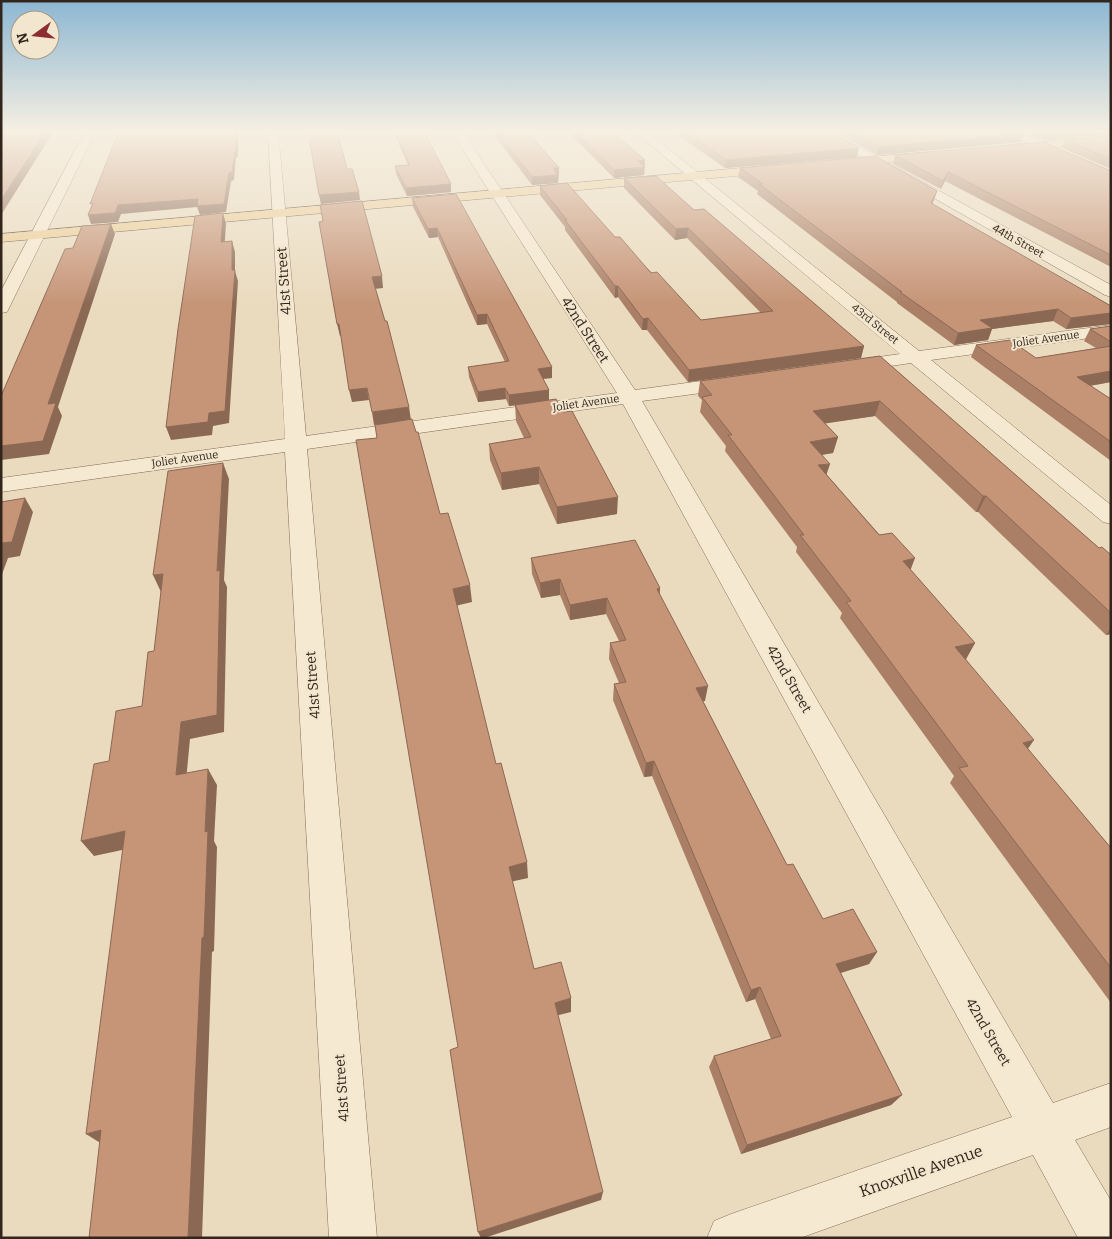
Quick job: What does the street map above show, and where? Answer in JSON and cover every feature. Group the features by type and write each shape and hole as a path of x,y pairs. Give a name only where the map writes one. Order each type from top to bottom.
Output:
{"main road":[{"path":"1,238 553,189"}],"street":[{"path":"1,308 62,189"},
{"name":"41st Street","path":"277,189 353,1238"},
{"name":"42nd Street","path":"493,189 629,397 1105,1238"},
{"name":"43rd Street","path":"709,189 1111,517"},
{"name":"44th Street","path":"924,189 1111,292"},
{"name":"Joliet Avenue","path":"832,369 1111,330"},
{"name":"Joliet Avenue","path":"1,485 757,379"},
{"name":"Knoxville Avenue","path":"731,1238 1111,1105"}],"building":[{"path":"1,189 8,189 1,200"},
{"path":"96,189 226,189 224,204 197,206 198,199 118,205 115,213 88,215 93,203 90,204"},
{"path":"318,189 358,189 359,192 319,195"},
{"path":"542,189 572,189 615,237 620,237 651,273 657,272 701,320 773,311 688,228 676,229 635,189 670,189 694,210 704,209 864,346 689,370 648,318 643,319 618,286 615,286"},
{"path":"765,189 933,189 937,191 931,203 1111,306 1111,313 1071,318 1058,309 980,320 992,328 958,333 900,292 902,292"},
{"path":"981,189 1111,189 1111,255"},
{"path":"456,194 552,367 538,369 549,390 509,395 505,388 478,392 468,367 509,361 487,314 477,315 437,228 428,229 412,198"},
{"path":"362,201 382,276 372,277 385,321 387,321 409,407 372,412 367,388 349,390 339,324 337,324 319,222 323,221 320,205"},
{"path":"223,213 221,242 232,241 232,270 235,270 225,411 209,413 208,422 166,427 195,216"},
{"path":"111,224 48,404 56,403 43,441 1,446 1,396 65,249 73,248 82,226"},
{"path":"1111,326 1111,342 1090,329"},
{"path":"1010,340 1036,358 1111,346 1111,371 1077,377 1111,399 1111,442 976,345"},
{"path":"880,356 1099,548 1102,547 1111,555 1111,613 986,496 983,496 880,401 813,411 838,437 810,442 830,464 818,465 879,535 892,533 915,558 903,561 975,643 955,647 1034,740 1023,743 1111,848 1111,968 959,768 968,766 846,602 851,601 800,535 804,535 728,435 732,435 702,397 712,395 700,381"},
{"path":"556,399 563,412 572,411 618,497 557,507 539,467 501,473 489,444 531,437 515,405"},
{"path":"412,419 416,432 418,432 440,514 448,513 470,585 453,589 496,764 501,763 527,862 509,867 534,969 561,962 571,998 555,1003 603,1192 478,1232 450,1050 458,1047 356,440 377,438 375,425"},
{"path":"223,463 217,571 220,570 217,715 181,722 176,775 208,769 204,937 202,938 188,1238 89,1238 101,1130 86,1134 125,831 81,841 94,764 109,761 116,711 142,706 148,652 154,651 163,574 153,575 168,471"},
{"path":"25,498 12,542 1,543 1,502"},
{"path":"635,540 660,588 657,589 708,686 696,688 787,865 793,864 823,919 853,909 877,952 836,964 902,1095 747,1145 714,1056 781,1036 760,987 751,990 654,761 646,763 614,684 626,682 610,643 626,640 607,598 570,605 560,579 540,583 531,558"}]}
